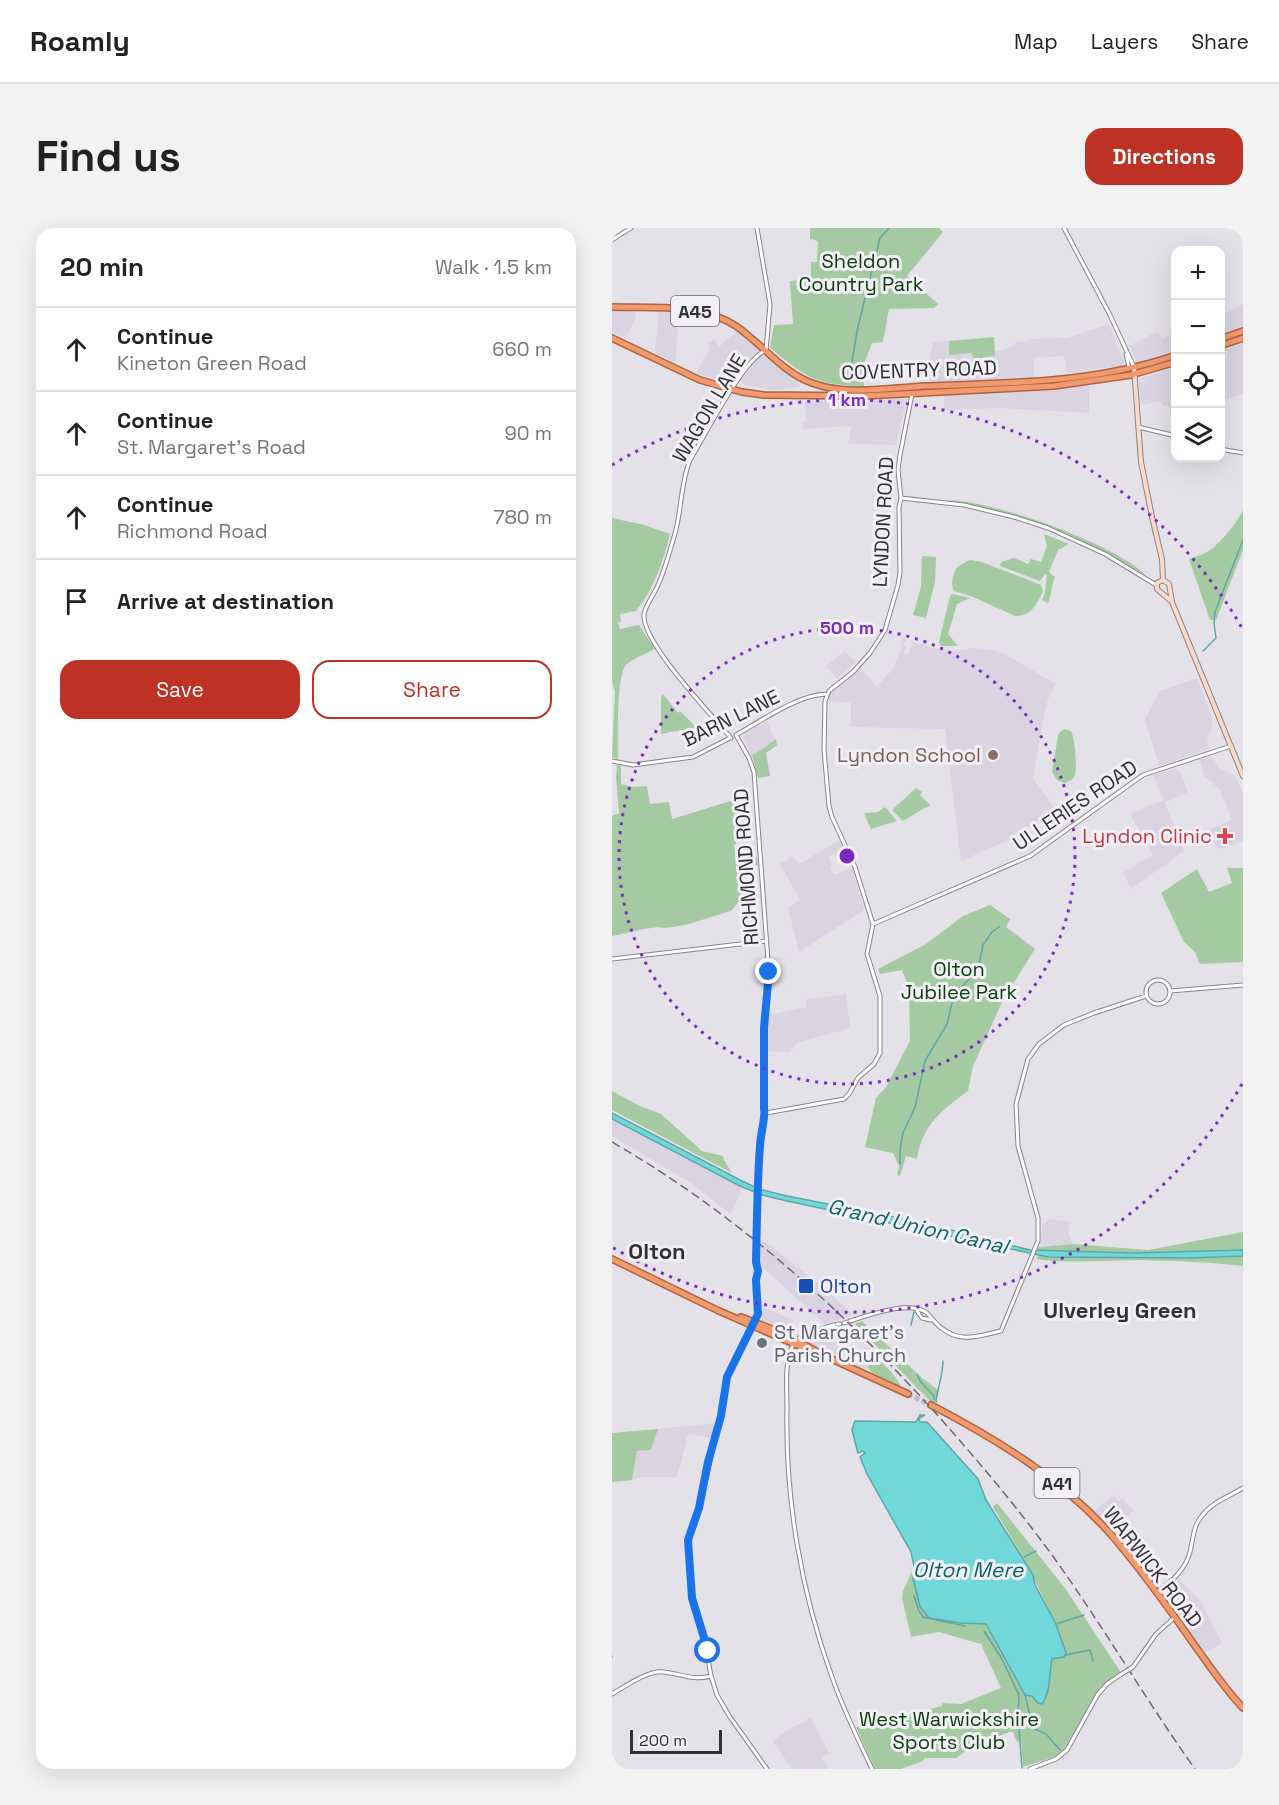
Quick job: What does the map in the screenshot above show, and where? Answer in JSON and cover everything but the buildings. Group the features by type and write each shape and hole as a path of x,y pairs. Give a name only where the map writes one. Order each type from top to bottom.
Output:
{"highway":[{"name":"COVENTRY ROAD","path":"612,308 668,308 701,312 732,324 781,364 807,381 821,386 850,389 979,384 1133,374 1162,359 1171,358"},
{"path":"1225,341 1243,331"},
{"name":"A45","path":"612,338 700,380 732,390 764,395 807,396"},
{"path":"1225,342 1240,339"},
{"path":"1129,360 1133,374"},
{"name":"COVENTRY ROAD","path":"807,396 912,394 1054,386 1133,374 1171,360"},
{"path":"807,381 811,388 807,396"},
{"path":"850,389 861,392 908,390 912,394"},
{"path":"612,1259 908,1394"},
{"name":"WARWICK ROAD","path":"931,1405 995,1440 1069,1492 1113,1538 1175,1617 1223,1685 1243,1708"}],"main road":[{"path":"1133,374 1144,483 1162,560 1163,580"},
{"path":"1163,580 1156,585 1157,591 1163,593 1172,602"},
{"path":"1163,580 1168,583 1172,602 1243,776"},
{"path":"1163,593 1169,589"}],"street":[{"path":"612,240 631,228"},
{"path":"757,228 770,304 766,351"},
{"path":"1064,228 1110,315 1129,360"},
{"path":"757,343 766,338"},
{"name":"WAGON LANE","path":"731,738 672,667 646,630 644,618 648,604 659,583 675,532 689,465 750,363 758,354 766,351"},
{"name":"LYNDON ROAD","path":"827,694 859,666 875,647 885,630 898,585 901,498 898,470 912,394"},
{"path":"1138,427 1171,435"},
{"path":"1225,450 1243,453"},
{"path":"901,498 964,505 1048,528 1105,554 1156,585"},
{"path":"766,1113 844,1099 858,1078 877,1060 881,1046 880,996 867,954 873,924 853,859 832,817 829,806 823,730 827,694"},
{"name":"BARN LANE","path":"612,761 633,765 693,757 802,700 814,695 827,694"},
{"name":"RICHMOND ROAD","path":"736,735 754,772 769,984 764,1028 764,1109 766,1113 760,1138 757,1186 758,1314 754,1323"},
{"name":"ULLERIES ROAD","path":"873,924 1030,856 1138,777 1231,746"},
{"path":"612,959 767,941"},
{"path":"1155,980 1166,983 1170,991 1167,999 1159,1004 1152,1002 1146,996 1146,987 1155,980"},
{"path":"1170,991 1243,985"},
{"path":"872,1769 832,1677 813,1614 799,1553 787,1438 790,1353 795,1342 804,1334 892,1309 916,1310 949,1333 959,1337 967,1338 1001,1331 1036,1246 1038,1218 1018,1146 1016,1104 1028,1059 1046,1037 1064,1025 1146,996"},
{"path":"924,1314 925,1318 932,1320"},
{"path":"754,1323 727,1377 723,1410 708,1462 699,1508 688,1540 692,1598 706,1643 711,1676 722,1705 767,1769"},
{"path":"1156,1593 1184,1566 1196,1524 1204,1513 1214,1503 1243,1488"},
{"path":"1030,1769 1056,1759 1067,1750 1098,1694 1107,1684 1133,1667 1156,1634 1175,1617"},
{"path":"612,1694 655,1672 700,1679 711,1676"}],"shaded area":[{"path":"1243,304 1243,326 1225,333 1225,314"},
{"path":"612,311 635,311 636,316 626,338 612,332"},
{"path":"659,312 678,312 676,363 655,353"},
{"path":"1109,324 1123,359 1123,364 1120,366 1067,373 1064,356 1033,358 1034,377 931,382 926,376 933,342 949,341 949,355 973,353 973,358 994,356 994,352 1006,349 1017,342 1027,342 1030,339 1068,338"},
{"path":"737,331 759,350 752,356 733,384 696,373 710,348 708,343 714,340 719,347"},
{"path":"1158,331 1162,338 1171,335 1171,351 1137,362 1129,346"},
{"path":"1243,343 1243,394 1225,400 1225,354 1225,350"},
{"path":"766,355 799,382 800,388 767,390 742,384 741,381 758,357"},
{"path":"1171,368 1171,412 1168,405 1163,406 1161,401 1141,405 1139,383 1141,378"},
{"path":"1089,386 1089,413 998,408 944,410 944,394"},
{"path":"907,398 896,445 848,444 851,426 803,429 803,423 806,422 805,401 851,402"},
{"name":"Lyndon School","path":"902,638 906,640 903,645 906,646 904,654 908,655 913,642 953,651 974,648 992,650 1006,655 1056,684 1045,711 1033,779 1055,809 1013,838 961,861 945,729 851,727 851,703 828,701 830,693 861,668 876,686 879,684 893,669 902,647 900,646"},
{"path":"845,651 856,662 837,679 826,666"},
{"path":"1197,678 1213,720 1211,722 1213,726 1207,737 1209,749 1159,766 1145,719 1160,691"},
{"path":"767,721 777,745 766,753 770,776 758,778 755,763 744,739 745,733"},
{"path":"1211,756 1221,770 1235,775 1243,794 1243,841 1221,849 1216,847 1209,830 1232,820 1220,790 1204,776 1200,760"},
{"path":"1173,769 1180,772 1188,792 1165,802 1184,851 1131,889 1123,873 1153,855 1130,814 1164,800 1153,775"},
{"path":"840,840 844,849 829,857 832,864 830,867 834,875 852,867 864,910 799,952 788,908 800,900 780,864 793,856 799,864"},
{"path":"846,994 850,1028 797,1043 789,1052 767,1051 768,1015 806,1007 806,1000"},
{"path":"612,1119 740,1186 741,1193 730,1214 691,1183 612,1136"},
{"path":"1050,1219 1070,1222 1068,1232 1072,1244 1040,1245 1042,1225"},
{"path":"763,1240 823,1287 854,1315 825,1324 759,1264 760,1243"},
{"path":"762,1307 793,1320 787,1332 762,1321"},
{"path":"836,1327 869,1365 866,1371 804,1342 806,1336"},
{"path":"716,1423 712,1438 688,1434 677,1477 642,1477 632,1480 637,1451 651,1450 658,1429"},
{"path":"1114,1495 1134,1510 1113,1530 1094,1511"},
{"path":"1178,1578 1200,1600 1222,1643 1210,1650 1205,1652 1162,1596"},
{"path":"811,1718 829,1753 822,1757 828,1769 792,1769 773,1741 786,1731"}],"green space":[{"name":"Sheldon Country Park","path":"810,228 939,228 943,232 907,276 938,304 934,308 889,309 883,342 872,343 863,367 864,386 834,384 813,378 770,348 774,325 793,324 790,281 811,279 811,262 817,262 818,241 810,239"},
{"path":"994,337 995,356 973,359 972,353 949,355 949,341"},
{"path":"947,500 994,508 1052,526 1108,550 1131,563 1147,576 1066,533 1015,516"},
{"path":"1243,510 1243,550 1216,620 1210,620 1189,559 1212,549 1232,527"},
{"path":"612,518 670,534 661,565 648,594 636,611 620,614 621,621 618,623 620,629 639,625 655,649 636,658 626,665 623,671 618,710 618,759 612,757 615,691 612,682"},
{"path":"1044,534 1069,544 1058,550 1049,572 1055,577 1048,603 1042,600 1047,575 1045,574 1040,581 1000,566 1001,562 1014,558 1028,564 1031,559 1041,562 1047,546"},
{"path":"922,556 936,557 935,582 926,618 913,615 921,587"},
{"path":"970,560 982,562 1041,585 1043,591 1036,605 1030,612 1015,616 971,596 954,591 952,582 957,567"},
{"path":"953,594 970,598 957,604 948,634 958,646 941,646 939,642 950,596"},
{"path":"663,694 678,713 680,711 696,727 688,733 681,730 661,734"},
{"path":"1064,729 1071,731 1076,762 1074,777 1065,783 1057,780 1052,772 1058,736"},
{"path":"776,739 777,745 766,753 770,776 758,778 752,755"},
{"path":"617,765 621,766 621,784 633,787 647,786 650,804 669,802 672,819 734,800 736,856 757,857 758,865 743,867 741,899 731,911 685,925 644,929 612,936 612,816 619,813"},
{"path":"916,788 922,792 920,795 930,805 903,821 892,810"},
{"path":"885,807 897,821 871,829 864,813 878,812"},
{"path":"1227,868 1243,868 1243,962 1200,964 1195,952 1184,942 1161,893 1197,869 1209,892 1232,883"},
{"name":"Olton Jubilee Park","path":"990,905 1010,919 1006,927 1035,949 1004,998 973,1066 968,1091 935,1119 923,1137 917,1159 906,1156 900,1176 897,1175 899,1166 893,1153 865,1147 876,1098 886,1087 910,1041 909,988 902,970 880,974 878,969 926,944 963,916"},
{"path":"612,1091 661,1114 702,1151 723,1156 732,1173 612,1110"},
{"path":"1243,1232 1243,1250 1133,1253 1037,1250 1039,1247 1072,1244 1148,1250"},
{"path":"1038,1256 1190,1258 1243,1256 1243,1266 1142,1260 1062,1261 1036,1259"},
{"path":"862,1321 922,1378 938,1390 937,1403 931,1402 855,1324"},
{"path":"865,1348 890,1371 901,1387 873,1373 868,1368"},
{"path":"658,1429 651,1450 637,1451 632,1480 612,1482 612,1433"},
{"name":"West Warwickshire Sports Club","path":"997,1503 1065,1588 1120,1671 1095,1696 1073,1739 1054,1757 1023,1767 1021,1741 1017,1742 1013,1732 1009,1732 974,1746 956,1758 925,1758 923,1761 901,1769 875,1769 856,1727 942,1706 943,1703 961,1704 1001,1688 981,1644 939,1632 911,1637 902,1598 912,1571 920,1607 961,1623 986,1624 1021,1689 1050,1673 1052,1659 1064,1657 1066,1653 1033,1578 993,1507"}],"water":[{"name":"Grand Union Canal","path":"612,1113 742,1181 759,1189 787,1196 915,1221 1030,1250 1133,1253 1243,1250 1243,1256 1048,1257 787,1201 762,1195 740,1186 612,1119"},
{"name":"Olton Mere","path":"920,1415 925,1415 919,1418 920,1422 927,1422 978,1479 986,1500 1033,1575 1035,1585 1056,1624 1066,1653 1064,1657 1052,1659 1048,1688 1042,1704 1032,1696 1025,1695 986,1624 929,1618 920,1607 913,1578 914,1566 911,1552 867,1474 860,1457 865,1453 863,1451 858,1453 852,1430 855,1421 916,1422"}],"waterway":[{"path":"852,382 852,362 857,331 880,238 889,228"},
{"path":"1203,651 1216,638 1215,612 1243,540"},
{"path":"900,1150 903,1133 915,1107 925,1061 947,1024 952,1003 961,988 978,969 983,945 992,932 999,927"},
{"path":"900,1151 900,1164"},
{"path":"911,1325 914,1312"},
{"path":"936,1401 943,1361"},
{"path":"917,1374 934,1399"},
{"path":"1024,1557 1036,1551"},
{"path":"914,1596 923,1617 965,1626"},
{"path":"1056,1624 1084,1615"},
{"path":"984,1631 1002,1659 1019,1695 1018,1717 1022,1768"},
{"path":"1065,1655 1090,1650 1093,1661"},
{"path":"1025,1695 1033,1728 1046,1734 1060,1750"}],"tunnel":[{"path":"908,1394 931,1405"}],"railway":[{"path":"612,1142 702,1200 787,1267 866,1340 903,1378 969,1451 1039,1537 1195,1769"}],"place":[{"name":"Lyndon School","path":"993,755"},
{"name":"Lyndon Clinic","path":"1225,836"},
{"name":"Olton","path":"806,1286"},
{"name":"St Margaret's Parish Church","path":"762,1343"}],"district":[{"name":"Olton","path":"657,1251"},
{"name":"Ulverley Green","path":"1120,1310"}],"route":[{"path":"708,1651 692,1598 688,1540 699,1508 708,1462 726,1395 727,1377 758,1314 756,1198 760,1138 766,1113 764,1109 764,1028 769,972"}]}
